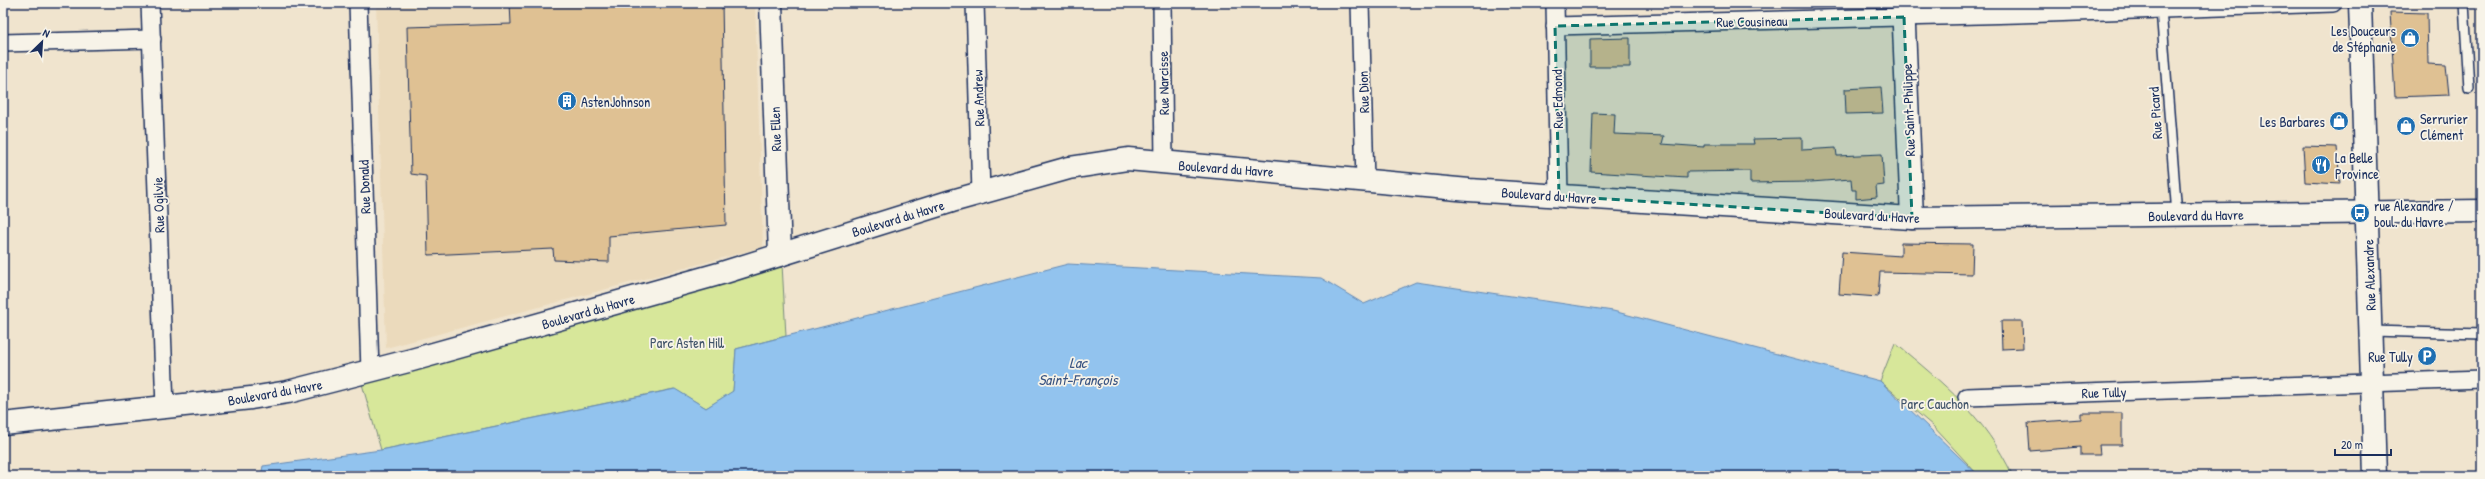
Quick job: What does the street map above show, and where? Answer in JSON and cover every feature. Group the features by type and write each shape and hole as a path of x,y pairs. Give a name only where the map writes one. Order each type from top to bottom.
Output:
{"street":[{"name":"Rue Ogilvie","path":"150,3 165,407"},
{"name":"Rue Donald","path":"358,3 370,371"},
{"name":"Rue Ellen","path":"771,3 780,255"},
{"name":"Rue Andrew","path":"974,3 981,193"},
{"name":"Rue Narcisse","path":"1162,3 1164,164"},
{"name":"Rue Dion","path":"1360,3 1365,181"},
{"name":"Rue Edmond","path":"1554,3 1559,196"},
{"name":"Rue Cousineau","path":"1555,26 1904,10 2161,9 2333,3"},
{"name":"Rue Alexandre","path":"2360,3 2375,476"},
{"name":"Rue Saint-Philippe","path":"1904,10 1912,218"},
{"path":"3,43 152,39"},
{"name":"Boulevard du Havre","path":"3,424 288,392 370,371 780,255 981,193 1069,168 1128,159 1164,164 1284,172 1365,181 1559,196 1912,218 2482,211"},
{"name":"Rue Tully","path":"1966,397 2482,379"}],"lane":[{"path":"2464,3 2469,88"},
{"name":"Rue Picard","path":"2161,9 2177,215"},
{"path":"2371,331 2482,334"}],"highlighted area":[{"path":"1904,17 1912,218 1559,196 1555,26"}],"shaded area":[{"name":"AstenJohnson","path":"376,3 755,3 763,247 386,348"}],"green space":[{"name":"Parc Asten Hill","path":"782,264 786,336 736,349 733,392 706,408 674,389 381,450 362,384"},
{"name":"Parc Cauchon","path":"1895,343 1947,387 1962,402 1989,435 2002,454 2013,476 1979,476 1933,426 1880,381"}],"water":[{"name":"Lac Saint-François","path":"1068,264 1321,278 1364,304 1416,282 1613,311 1880,381 1979,476 261,476 263,466 381,450 675,389 706,408 733,391 736,349"}],"building":[{"name":"AstenJohnson","path":"510,3 722,3 726,225 609,236 609,262 554,260 553,249 428,255 426,176 411,174 407,27 511,24"},
{"name":"Les Douceurs de Stéphanie","path":"2390,12 2427,13 2428,64 2446,65 2449,95 2395,97"},
{"path":"1630,38 1630,67 1590,67 1590,39"},
{"path":"1881,87 1883,113 1846,114 1845,89"},
{"path":"1593,113 1615,114 1614,134 1664,136 1662,144 1704,147 1704,144 1754,144 1753,139 1802,138 1802,150 1836,148 1837,156 1882,154 1884,185 1876,186 1877,197 1856,199 1856,190 1852,190 1851,179 1811,182 1750,183 1750,171 1687,172 1687,178 1591,172"},
{"path":"2303,146 2337,147 2340,184 2305,182"},
{"path":"1901,243 1973,244 1972,274 1880,272 1878,297 1839,294 1842,252 1901,256"},
{"path":"2001,321 2022,321 2023,348 2002,349"},
{"path":"2081,413 2122,413 2122,445 2099,445 2100,455 2081,455 2081,447 2030,451 2028,423 2081,419"}],"place":[{"name":"Les Douceurs de Stéphanie","path":"2410,38"},
{"name":"AstenJohnson","path":"567,101"},
{"name":"Les Barbares","path":"2339,121"},
{"name":"Serrurier Clément","path":"2406,126"},
{"name":"La Belle Province","path":"2321,165"},
{"name":"rue Alexandre / boul. du Havre","path":"2360,213"},
{"name":"Rue Tully","path":"2427,356"}]}
